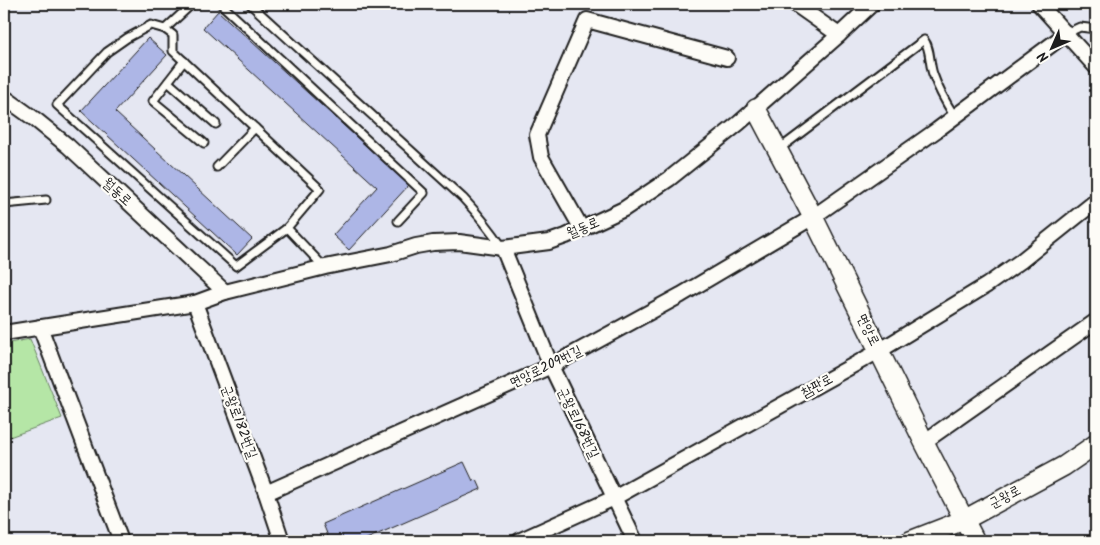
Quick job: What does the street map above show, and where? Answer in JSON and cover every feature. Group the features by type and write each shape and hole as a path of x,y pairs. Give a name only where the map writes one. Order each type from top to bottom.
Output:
{"main road":[{"name":"면앙로","path":"756,109 814,217 879,352 975,541"},
{"name":"군왕로","path":"910,541 964,520 1064,466 1096,444"}],"street":[{"path":"795,4 838,35"},
{"name":"월동로","path":"4,333 195,303 225,292 433,243 459,242 503,248 549,242 624,209 669,180 756,109 872,4"},
{"path":"1039,4 1096,67"},
{"path":"582,229 541,157 537,135 588,20 728,58"},
{"path":"814,217 955,117 1067,33"},
{"name":"월동로","path":"4,97 68,146 225,292"},
{"name":"참판로","path":"519,541 614,498 879,352 987,285 1021,261 1096,201"},
{"name":"면앙로209번길","path":"266,493 551,366 681,295 814,217"},
{"name":"군왕로168번길","path":"503,248 551,366 636,541"},
{"name":"군왕로182번길","path":"195,303 282,541"},
{"path":"924,442 1096,321"},
{"path":"40,327 121,541"}],"lane":[{"path":"165,29 192,4"},
{"path":"222,4 424,193 398,221"},
{"path":"250,4 463,198 481,217 503,248"},
{"path":"151,25 165,29 172,35 173,51 184,61 320,189 287,228 236,266 58,106 108,52 127,38 151,25"},
{"path":"1067,33 1080,27 1096,29"},
{"path":"778,150 924,40 928,45 932,72 939,91 955,117"},
{"path":"184,61 153,100 204,143"},
{"path":"168,82 216,124"},
{"path":"217,167 255,128"},
{"path":"4,204 46,200"},
{"path":"287,228 325,267"}],"green space":[{"path":"30,339 62,418 4,439 4,344"}],"building":[{"path":"218,11 409,185 349,250 333,235 377,187 203,28"},
{"path":"148,38 167,55 115,112 252,239 237,255 81,111"},
{"path":"464,462 473,481 477,480 481,489 362,541 330,541 323,524"}]}
